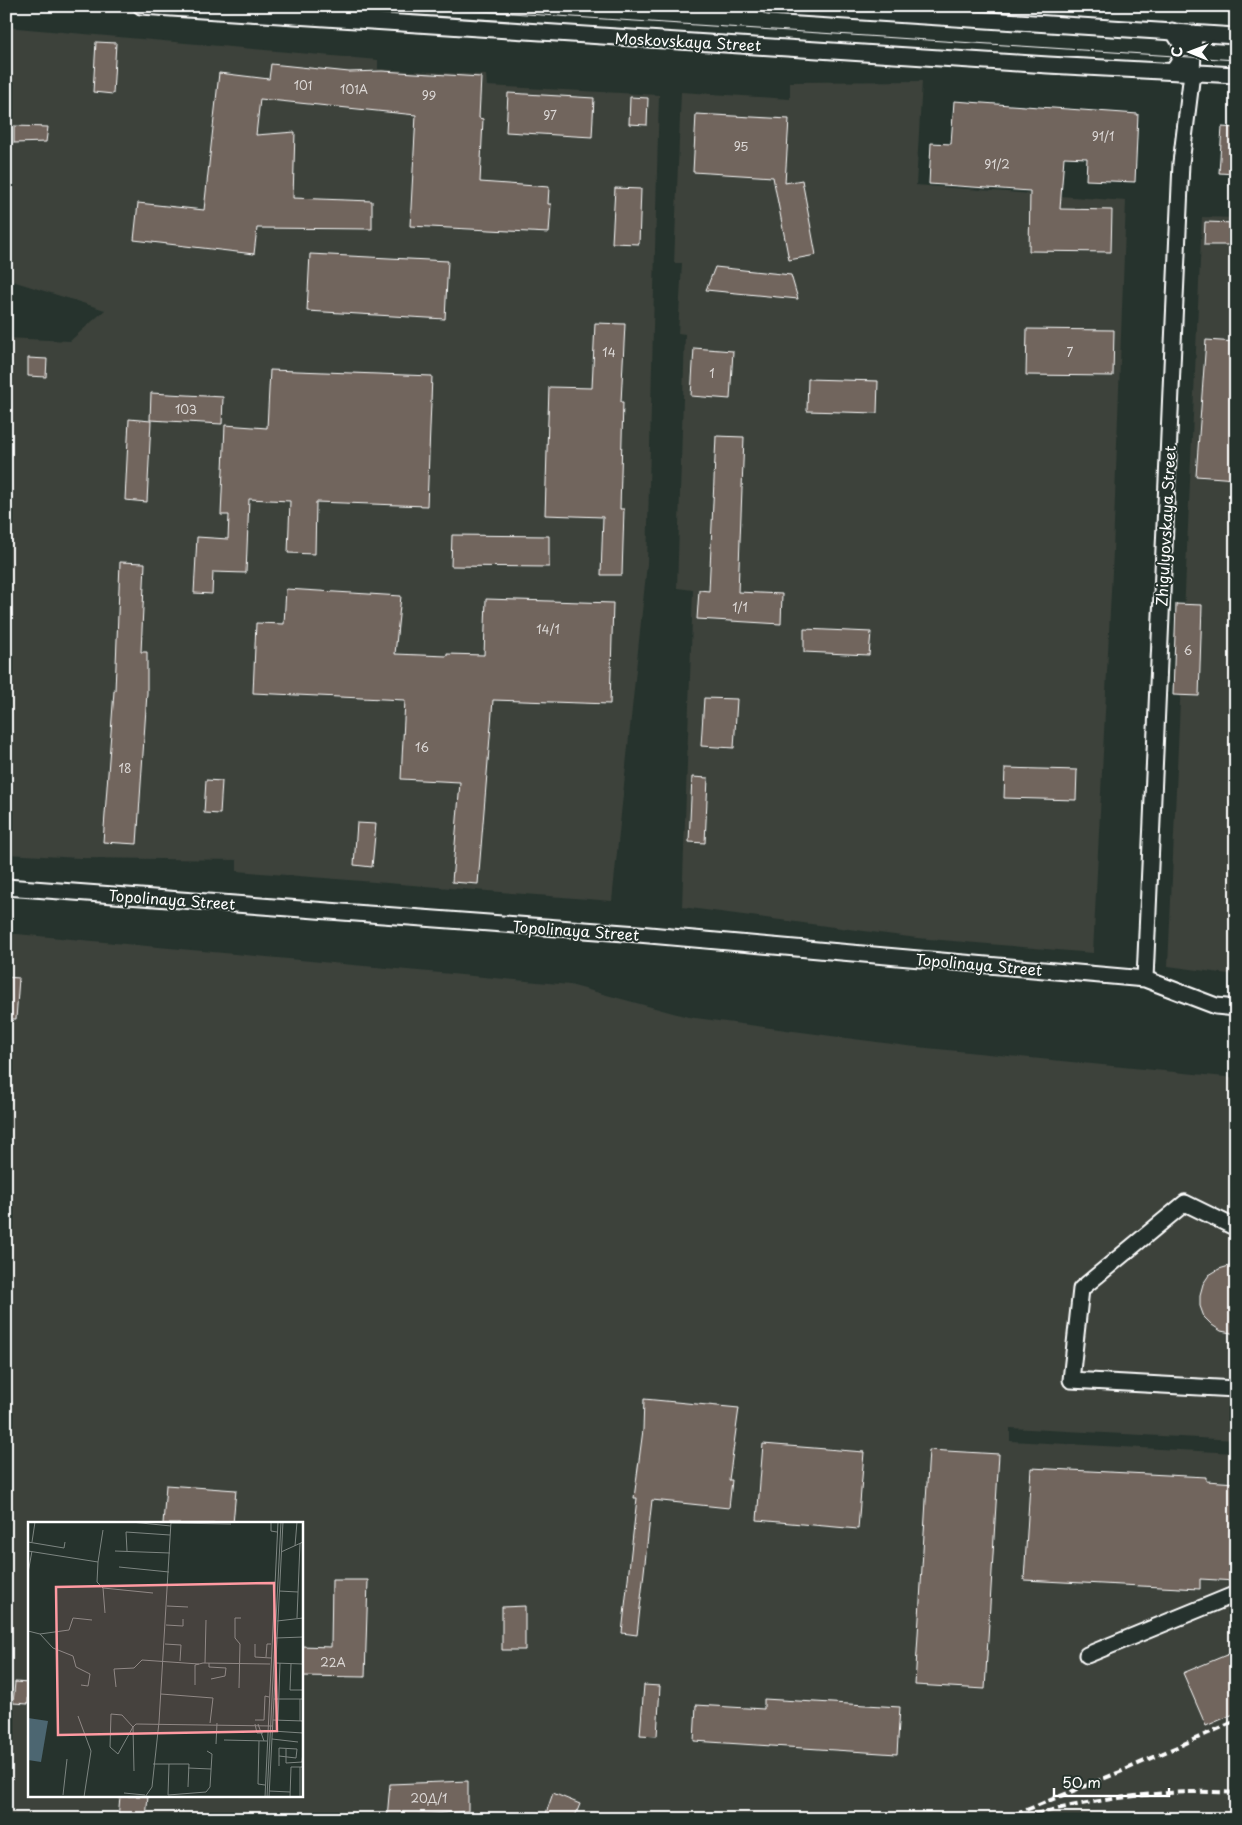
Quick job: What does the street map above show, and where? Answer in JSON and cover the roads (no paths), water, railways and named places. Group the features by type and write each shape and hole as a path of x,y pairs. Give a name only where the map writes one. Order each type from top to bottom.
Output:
{"street":[{"name":"Moskovskaya Street","path":"141,6 1192,73 1236,74"},
{"path":"769,6 1236,36"},
{"path":"1172,31 1180,40 1182,51 1180,63 1173,71"},
{"name":"Zhigulyovskaya Street","path":"1145,979 1181,163 1192,73 1194,33"},
{"name":"Topolinaya Street","path":"6,887 638,934 1145,979 1216,1006 1236,1008"},
{"path":"1236,1228 1185,1203 1081,1289 1071,1380 1236,1388"},
{"path":"1086,1655 1236,1594"}],"tram line":[{"path":"403,6 1236,60"}],"railway":[{"path":"1004,1819 1120,1772 1236,1721"},
{"path":"1023,1817 1075,1805 1129,1797 1183,1792 1236,1793"}]}
